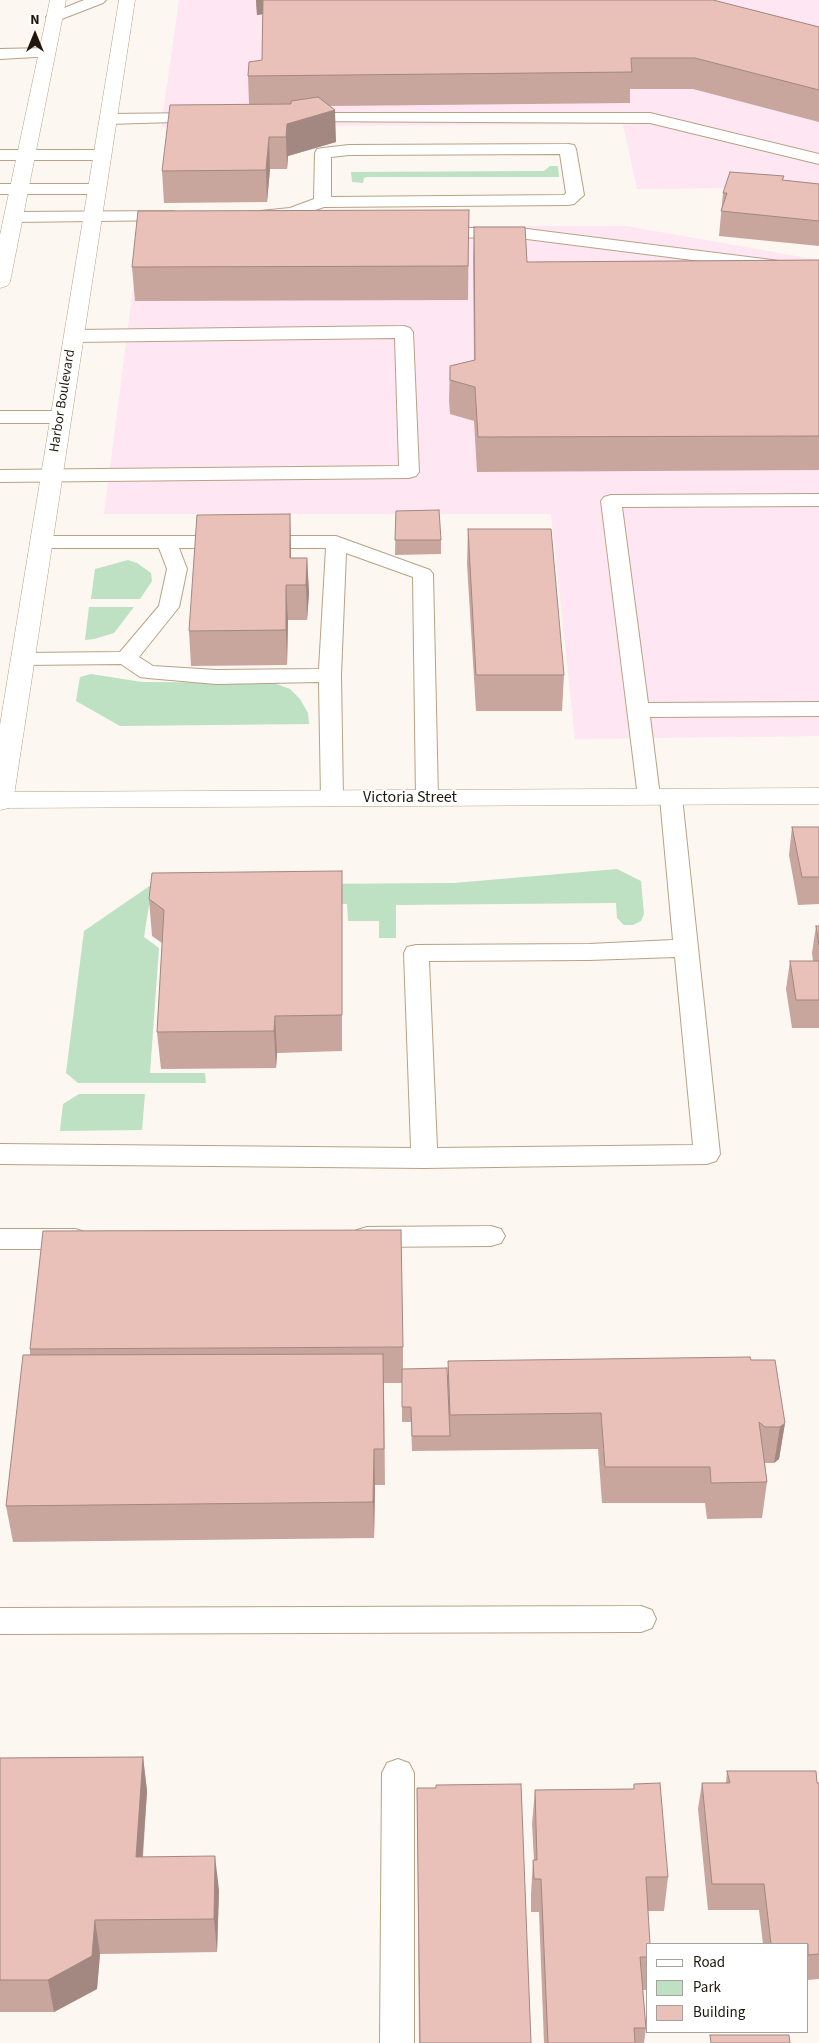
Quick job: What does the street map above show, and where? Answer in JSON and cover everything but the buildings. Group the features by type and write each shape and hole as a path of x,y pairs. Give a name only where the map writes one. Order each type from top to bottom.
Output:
{"main road":[{"name":"Harbor Boulevard","path":"0,801 127,0"},
{"path":"0,282 56,8"},
{"name":"Victoria Street","path":"0,801 819,796"}],"lane":[{"path":"56,8 98,0"},
{"path":"0,54 46,53"},
{"path":"108,119 215,118"},
{"path":"289,118 650,118 819,159"},
{"path":"250,215 293,213 322,202 568,200 575,196 568,149 350,150 323,153 322,202"},
{"path":"0,155 102,155"},
{"path":"0,190 97,190"},
{"path":"12,225 90,229 183,216"},
{"path":"12,225 50,234"},
{"path":"414,233 519,233 819,271"},
{"path":"0,476 409,472 404,332 74,336"},
{"path":"0,417 61,417"},
{"path":"0,1154 424,1158 707,1154 685,948 660,797 638,710 611,501 819,500"},
{"path":"41,542 336,542 423,574 427,798"},
{"path":"126,658 169,607 177,569 166,542"},
{"path":"332,799 330,675 336,542"},
{"path":"23,659 126,658 148,672 216,677 330,675"},
{"path":"638,710 819,709"},
{"path":"424,1158 416,953 589,952 685,948"},
{"path":"344,1237 491,1236"},
{"path":"0,1239 98,1239"},
{"path":"0,1621 641,1619"},
{"path":"396,2043 398,1773"}],"shaded area":[{"path":"179,0 819,0 819,187 637,189 623,124 161,127"},
{"path":"141,226 626,226 819,260 819,736 575,739 551,514 104,514"}],"green space":[{"path":"550,166 558,166 559,177 367,177 364,178 363,183 352,182 351,172 544,171"},
{"path":"128,560 137,563 151,573 152,581 140,599 91,599 95,569"},
{"path":"89,607 134,607 114,633 85,640"},
{"path":"91,674 142,682 274,683 290,689 300,699 308,713 309,724 120,726 76,701 80,677"},
{"path":"617,869 641,881 644,914 641,921 633,925 624,925 617,918 616,903 396,905 396,938 379,938 379,921 348,921 347,904 149,905 144,937 159,948 150,1073 205,1073 206,1083 78,1083 66,1073 84,931 151,885 454,883"},
{"path":"79,1094 145,1094 142,1130 60,1131 63,1104"}]}
